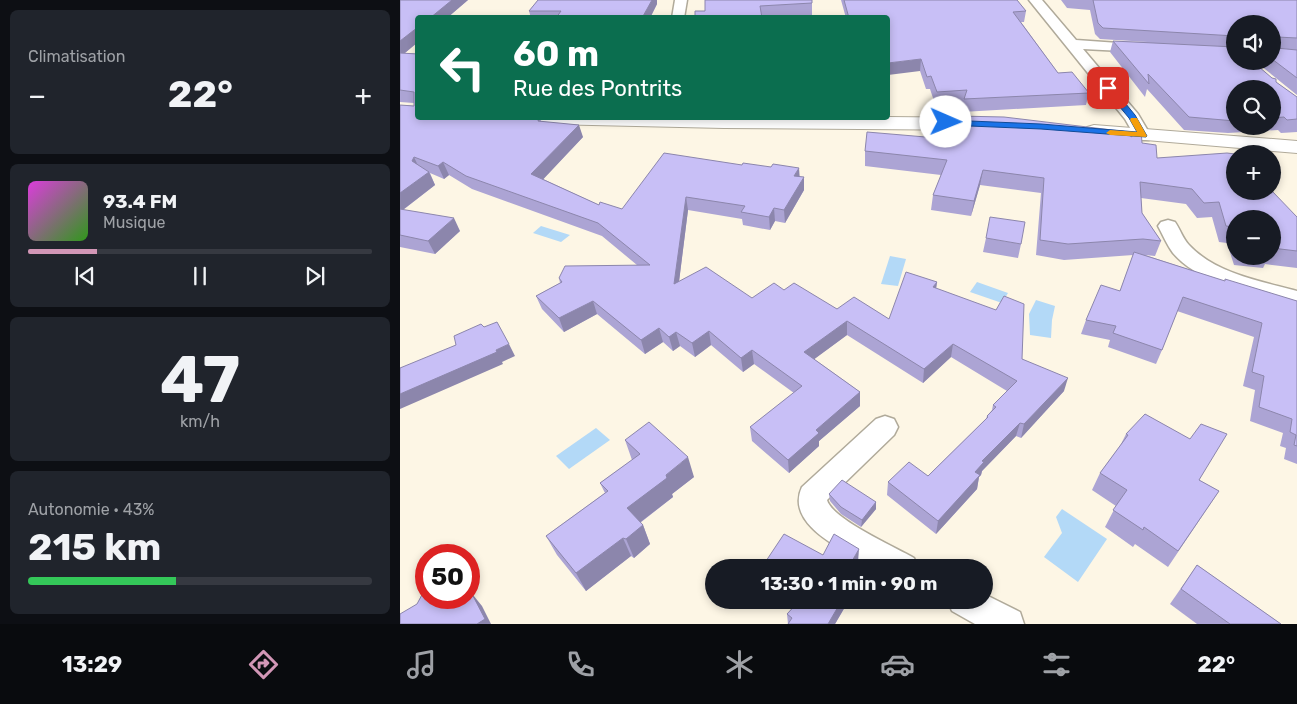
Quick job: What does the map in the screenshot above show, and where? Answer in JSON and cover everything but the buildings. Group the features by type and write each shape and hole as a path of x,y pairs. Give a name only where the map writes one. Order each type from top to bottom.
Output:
{"main road":[{"path":"658,120 823,123 965,122 1014,125"},
{"path":"1078,130 1297,148"}],"street":[{"path":"678,15 681,0"},
{"path":"1035,0 1132,117 1143,136"},
{"path":"1072,44 1156,48"},
{"path":"1168,226 1181,249 1199,265 1248,284 1297,298"},
{"path":"884,427 812,496 816,512 838,532 887,559"},
{"path":"980,609 1008,624"}],"water":[{"path":"541,226 570,235 561,242 533,233"},
{"path":"890,256 906,259 898,286 881,284"},
{"path":"977,282 1008,293 1002,303 970,292"},
{"path":"1036,300 1055,306 1051,338 1030,335 1029,314"},
{"path":"596,428 610,440 569,469 556,456"},
{"path":"1062,509 1107,539 1078,582 1044,557 1062,533 1056,517"}],"slow traffic":[{"path":"1110,133 1143,136 1134,120"}],"route":[{"path":"946,122 1041,126 1143,136 1132,117 1108,88"}]}
